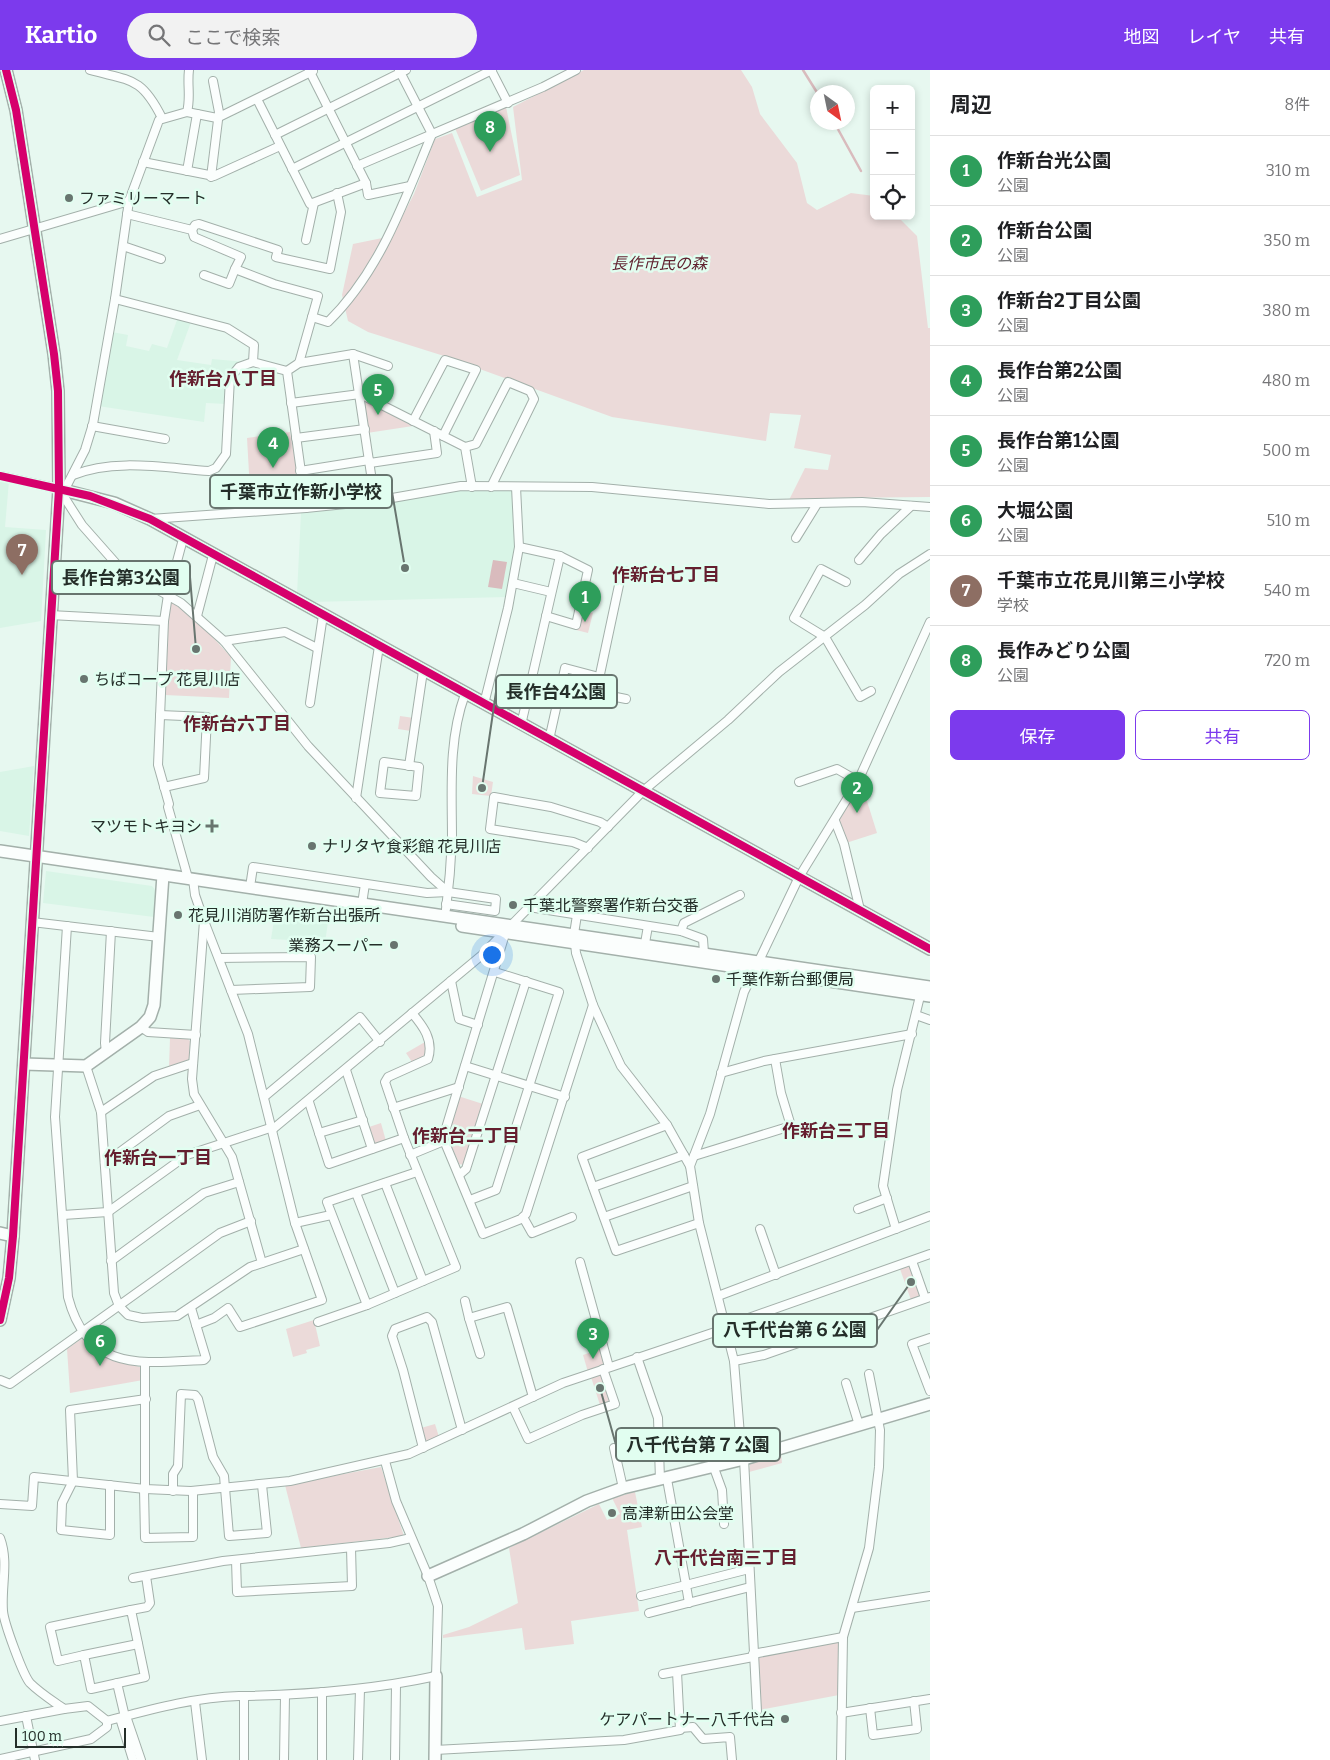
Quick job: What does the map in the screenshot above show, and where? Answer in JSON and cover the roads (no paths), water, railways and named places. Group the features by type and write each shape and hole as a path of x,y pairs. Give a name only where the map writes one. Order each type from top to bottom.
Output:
{"street":[{"path":"0,1320 9,1278 13,1236 50,615 62,489 58,391 54,354 16,110 6,70"},
{"path":"90,70 109,73 137,83 154,103 162,118"},
{"path":"187,112 190,97 189,70"},
{"path":"292,169 492,70 508,103"},
{"path":"357,166 508,103 576,70"},
{"path":"62,489 73,475 85,450 92,426 115,299 129,201 157,124 162,118 187,112 217,118 311,71 366,183 368,194 410,186"},
{"path":"275,135 402,71 432,134"},
{"path":"211,177 217,118 213,80"},
{"path":"256,99 310,204 366,183"},
{"path":"187,171 197,114"},
{"path":"312,317 328,322 347,302 380,254 432,134"},
{"path":"143,162 211,177 280,146"},
{"path":"204,274 229,284 241,257 194,237 192,230 195,225 199,224 278,250 276,257 330,269 341,212 337,194"},
{"path":"0,239 129,201"},
{"path":"306,240 314,203"},
{"path":"127,214 192,230"},
{"path":"122,246 161,259"},
{"path":"235,270 274,284 318,296 299,363"},
{"path":"115,299 227,328 254,345 253,362"},
{"path":"73,475 90,468 122,466 209,471 216,468 226,454 230,378 239,367 253,362 287,371 299,363 353,354 388,366"},
{"path":"353,354 375,501"},
{"path":"413,421 445,360 476,370 443,436"},
{"path":"287,371 306,508"},
{"path":"291,403 360,394 465,447 476,444 508,382 530,391 534,399 491,487"},
{"path":"92,426 165,439"},
{"path":"296,438 365,429"},
{"path":"300,471 437,453 434,431"},
{"path":"465,447 472,486"},
{"path":"0,476 62,489 114,503 150,519 930,949"},
{"path":"150,519 375,501 461,486 592,487 769,504 862,502 930,507"},
{"path":"484,704 513,583 519,547 516,487"},
{"path":"62,489 82,525 120,568 168,595 198,616 224,641 308,746 431,877 448,892"},
{"path":"796,538 817,504"},
{"path":"859,560 881,534 911,506"},
{"path":"183,538 168,595 164,621 158,765 169,804 168,807 195,895 248,1034 296,1223 322,1300 240,1327 228,1308 214,1318 196,1324"},
{"path":"519,547 560,556 588,570 576,625 546,616"},
{"path":"63,1215 108,1212 187,1155 273,1128 309,1102 509,929 643,791 728,720 779,672 865,605 899,574 930,554"},
{"path":"198,616 213,555"},
{"path":"521,725 560,556"},
{"path":"846,582 821,569 794,618 825,636 860,697 871,691"},
{"path":"626,699 596,693 622,571 640,574"},
{"path":"513,583 551,592"},
{"path":"310,703 317,648 324,614"},
{"path":"50,615 164,621"},
{"path":"690,1166 721,1073 744,992 799,877 858,781 930,622"},
{"path":"224,641 285,632 317,648"},
{"path":"356,798 378,646"},
{"path":"548,740 565,668 599,677"},
{"path":"410,766 423,670"},
{"path":"444,918 452,840 452,758 460,707 465,694"},
{"path":"160,715 207,717 204,778 164,787"},
{"path":"384,762 410,766 419,767 416,796 380,793 384,762"},
{"path":"799,782 837,769 858,781"},
{"path":"588,848 573,842 490,829 494,797 551,807 600,822 608,827"},
{"path":"835,821 844,844 860,910"},
{"path":"0,851 250,887 509,929 926,991 916,1015 896,1099 883,1186 896,1229"},
{"path":"250,887 253,867 428,893 448,892 496,899 495,911 446,904"},
{"path":"24,1064 86,1066 141,1027 150,1017 154,1005 163,875"},
{"path":"362,904 365,884"},
{"path":"681,931 684,923 740,895"},
{"path":"529,907 681,931 703,939 704,953"},
{"path":"577,915 576,952 593,1005 621,1066 667,1126 690,1166 699,1223 727,1327 734,1361 740,1435 746,1459 749,1569 757,1711"},
{"path":"204,921 193,1086 200,1105 232,1157 262,1263"},
{"path":"32,922 159,937"},
{"path":"67,926 55,1117 68,1297 72,1312 83,1333 104,1352 122,1360 145,1363 204,1360 206,1358 191,1308"},
{"path":"644,949 648,926"},
{"path":"509,929 443,1138 483,1234 523,1217 534,1195 593,1005"},
{"path":"106,1053 112,931"},
{"path":"644,949 704,953 756,965"},
{"path":"219,958 311,956 310,987 231,990"},
{"path":"470,1200 496,1190 559,992 495,972"},
{"path":"451,980 460,1019 478,1025"},
{"path":"459,1175 466,1169 526,981"},
{"path":"318,1322 367,1306 456,1267 410,1155 385,1082 388,1077 428,1059 431,1051 426,1030 412,1013"},
{"path":"916,1015 930,1020"},
{"path":"264,1097 360,1017 380,1042"},
{"path":"141,1027 148,1032 196,1035"},
{"path":"721,1073 775,1059 912,1034"},
{"path":"694,1156 791,1126 781,1094 775,1059"},
{"path":"101,1112 154,1076 193,1064"},
{"path":"86,1066 101,1112 114,1294 120,1306 128,1315 142,1318 177,1316 191,1308 232,1277 262,1263 304,1249"},
{"path":"465,1066 565,1097"},
{"path":"346,1070 372,1149"},
{"path":"394,1108 459,1087"},
{"path":"309,1102 329,1164 404,1138"},
{"path":"105,1162 169,1116 200,1105"},
{"path":"319,1133 363,1120"},
{"path":"667,1126 582,1157 616,1251 699,1223"},
{"path":"410,1155 444,1141"},
{"path":"593,1187 684,1155"},
{"path":"367,1306 327,1202 417,1172"},
{"path":"111,1261 204,1193 239,1182"},
{"path":"385,1183 423,1281"},
{"path":"604,1217 693,1186"},
{"path":"356,1193 395,1293"},
{"path":"858,1209 886,1198"},
{"path":"296,1223 331,1215"},
{"path":"718,1296 930,1216"},
{"path":"523,1217 532,1233 572,1217"},
{"path":"0,1380 10,1384 220,1232 251,1221"},
{"path":"760,1228 776,1275"},
{"path":"0,1233 13,1236"},
{"path":"0,1504 32,1506 34,1478 145,1489 192,1491 262,1485 385,1461 423,1448 533,1397 606,1368 930,1254"},
{"path":"734,1361 764,1355 928,1297 912,1261"},
{"path":"513,1407 528,1439 582,1415 615,1404 580,1262"},
{"path":"465,1301 480,1354"},
{"path":"469,1318 507,1307 533,1397"},
{"path":"423,1448 403,1370 392,1336 395,1329 427,1317 432,1322 462,1430"},
{"path":"930,1338 912,1344 930,1392"},
{"path":"637,1357 658,1418 663,1480 689,1602"},
{"path":"145,1363 145,1538 193,1537 192,1491"},
{"path":"841,1760 843,1637 866,1563 874,1520 879,1467 879,1420 869,1374"},
{"path":"846,1383 860,1425"},
{"path":"173,1490 173,1474 178,1466 181,1394 195,1395 198,1399 213,1457 224,1474 230,1536 267,1533 262,1485"},
{"path":"110,1485 110,1535 61,1530 62,1503 73,1481 70,1410 146,1399"},
{"path":"428,1576 523,1534 587,1501 623,1488 714,1468 930,1404"},
{"path":"614,1448 623,1488"},
{"path":"385,1461 396,1501 428,1576 438,1606 435,1755 624,1740 693,1727 703,1739 730,1738 732,1760"},
{"path":"714,1468 722,1490 724,1524"},
{"path":"0,1538 4,1548 3,1612 12,1641 29,1682 64,1709"},
{"path":"133,1578 236,1560 351,1548 411,1538"},
{"path":"236,1560 237,1592 352,1586 351,1548"},
{"path":"641,1596 749,1569"},
{"path":"138,1644 58,1661 50,1627 147,1607 150,1603 146,1576"},
{"path":"649,1613 750,1587"},
{"path":"852,1608 930,1596"},
{"path":"84,1655 91,1689 146,1677 131,1610"},
{"path":"663,1674 843,1637"},
{"path":"677,1672 680,1728"},
{"path":"107,1721 195,1702 396,1685 436,1676"},
{"path":"118,1683 134,1760"},
{"path":"395,1760 396,1685"},
{"path":"358,1760 360,1688"},
{"path":"322,1692 322,1760"},
{"path":"284,1760 285,1695"},
{"path":"244,1697 244,1760"},
{"path":"841,1713 930,1699"},
{"path":"870,1708 873,1735 917,1729 914,1701"},
{"path":"195,1702 202,1760"},
{"path":"0,1721 88,1706 107,1721"},
{"path":"26,1716 34,1756"},
{"path":"124,1717 141,1760"},
{"path":"0,1759 34,1756 91,1740 107,1727 107,1721"}],"waterway":[{"path":"803,70 812,85"},
{"path":"838,130 861,171"}],"place":[{"name":"長作みどり公園","path":"490,152"},
{"name":"ファミリーマート","path":"69,198"},
{"name":"長作台第1公園","path":"378,415"},
{"name":"長作台第2公園","path":"273,468"},
{"name":"千葉市立作新小学校","path":"405,568"},
{"name":"千葉市立花見川第三小学校","path":"22,575"},
{"name":"作新台光公園","path":"585,622"},
{"name":"長作台第3公園","path":"196,649"},
{"name":"ちばコープ 花見川店","path":"84,679"},
{"name":"長作台4公園","path":"482,788"},
{"name":"作新台公園","path":"857,813"},
{"name":"マツモトキヨシ","path":"212,826"},
{"name":"ナリタヤ食彩館 花見川店","path":"312,846"},
{"name":"千葉北警察署作新台交番","path":"513,905"},
{"name":"花見川消防署作新台出張所","path":"178,915"},
{"name":"業務スーパー","path":"394,945"},
{"name":"千葉作新台郵便局","path":"716,979"},
{"name":"八千代台第６公園","path":"911,1282"},
{"name":"作新台2丁目公園","path":"593,1359"},
{"name":"大堀公園","path":"100,1366"},
{"name":"八千代台第７公園","path":"600,1388"},
{"name":"高津新田公会堂","path":"612,1513"},
{"name":"ケアパートナー八千代台","path":"785,1719"}],"district":[{"name":"作新台八丁目","path":"223,379"},
{"name":"作新台七丁目","path":"666,575"},
{"name":"作新台六丁目","path":"237,724"},
{"name":"作新台三丁目","path":"836,1131"},
{"name":"作新台二丁目","path":"466,1136"},
{"name":"作新台一丁目","path":"158,1158"},
{"name":"八千代台南三丁目","path":"726,1558"}],"park label":[{"name":"長作市民の森","path":"659,263"}]}
